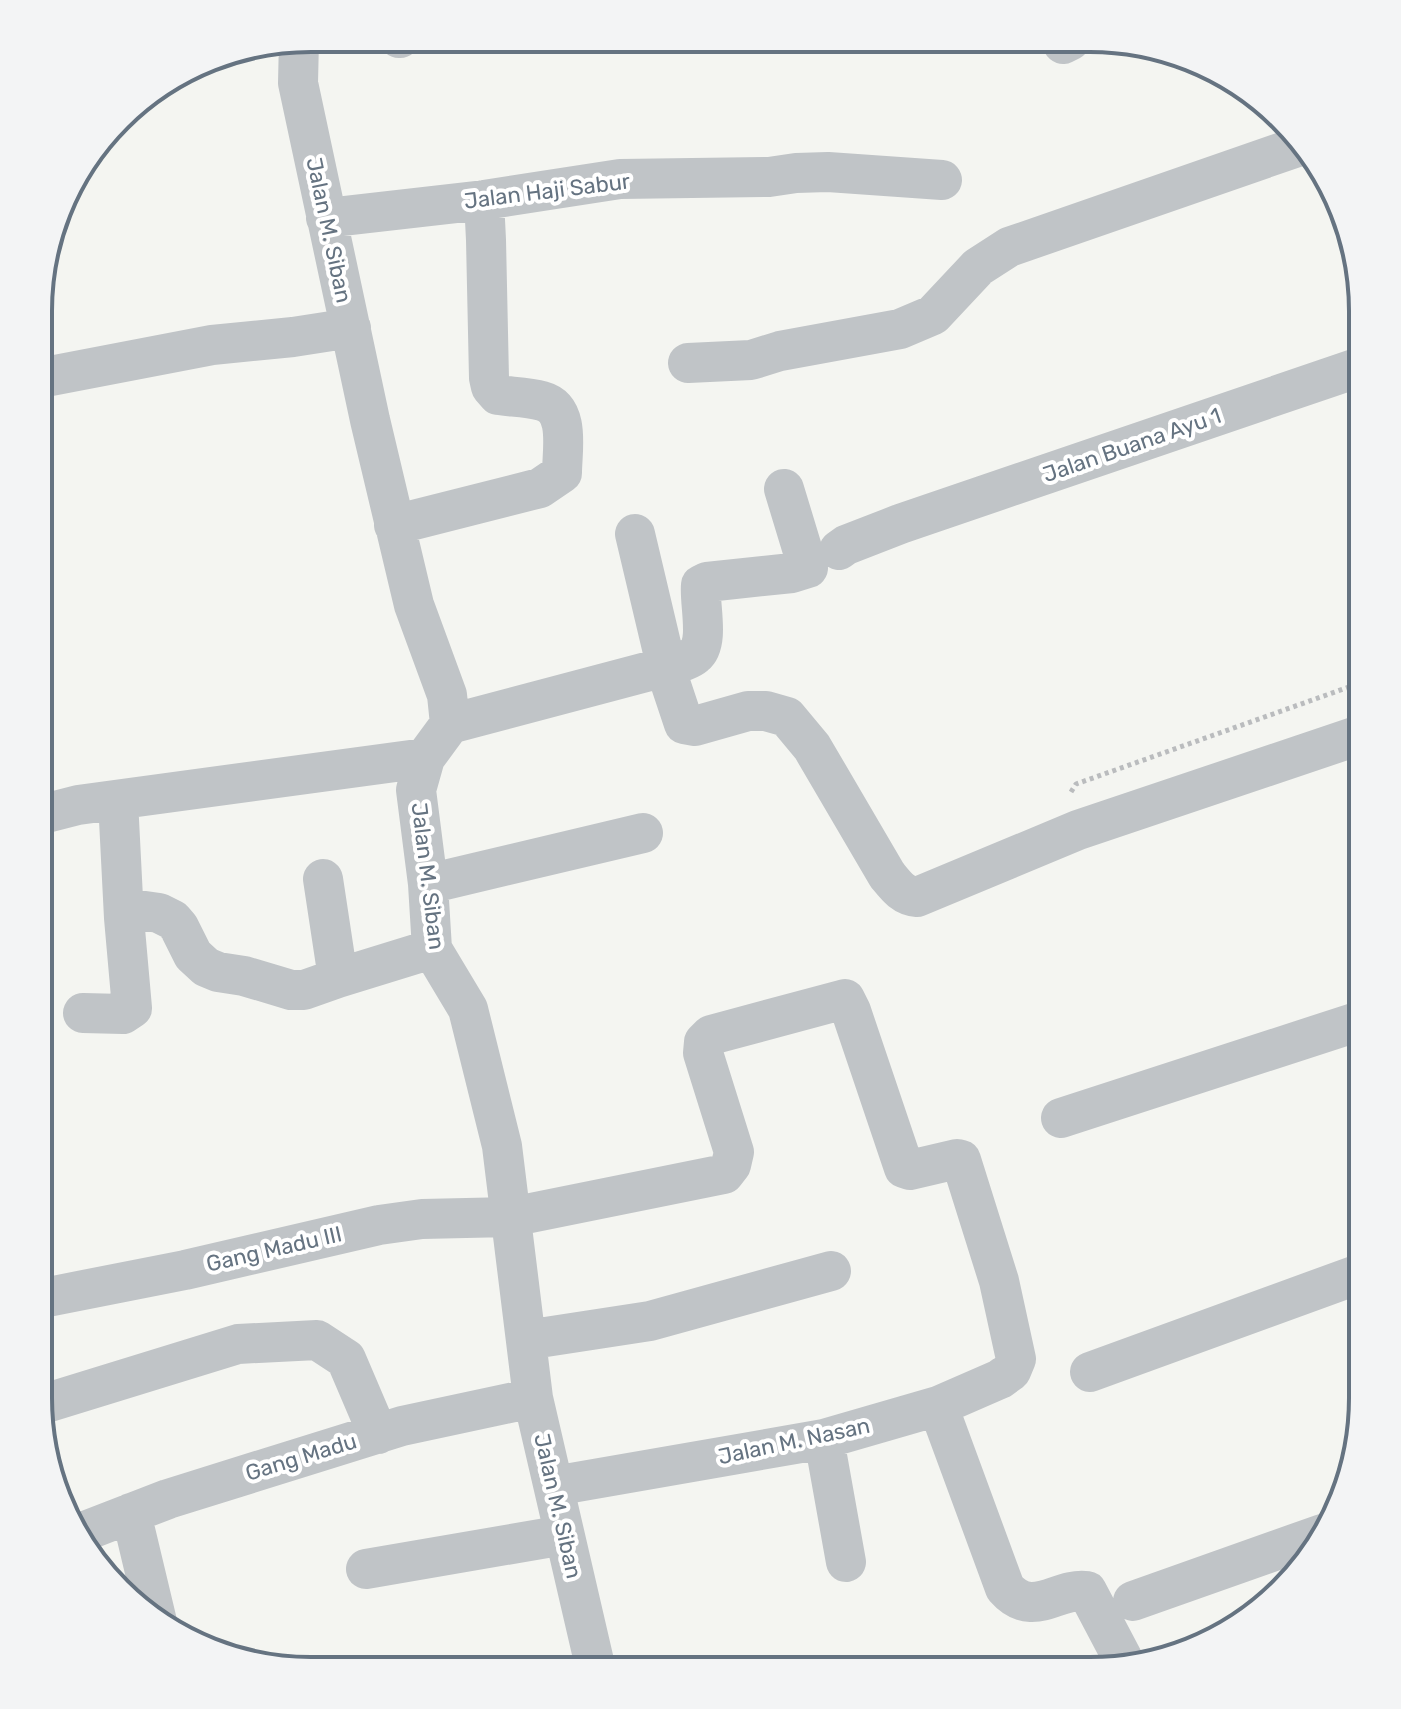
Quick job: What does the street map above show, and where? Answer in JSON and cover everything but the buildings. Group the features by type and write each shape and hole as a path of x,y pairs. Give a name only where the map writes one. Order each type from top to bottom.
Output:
{"street":[{"name":"Jalan M. Siban","path":"299,53 298,83 394,525 414,605 447,695 450,724 425,758 416,790 428,884 432,949 468,1009 502,1146 533,1398 593,1656"},
{"path":"688,363 751,360 780,351 900,329 933,315 978,267 1009,247 1292,149"},
{"name":"Jalan Haji Sabur","path":"326,218 484,200 620,179 769,177 828,172 942,180"},
{"path":"394,525 540,488 562,473 563,425 557,412 544,401 498,395 491,387 484,200"},
{"path":"52,376 212,345 351,328"},
{"name":"Jalan Buana Ayu 1","path":"839,550 900,524 1349,371"},
{"path":"450,724 665,667 695,656 702,647 701,585 792,573 808,568 784,489"},
{"path":"635,534 665,667 684,724 695,726 710,723 748,711 766,711 787,717 819,758 887,875 911,896 917,897 1078,830 1349,739"},
{"path":"52,812 78,805 425,758"},
{"path":"83,1013 123,1014 132,1008 118,800"},
{"path":"428,884 643,833"},
{"path":"323,879 338,978"},
{"path":"124,908 159,913 173,920 193,955 206,967 291,990 304,990 432,949"},
{"name":"Gang Madu III","path":"52,1296 185,1270 379,1225 422,1219 511,1217 724,1174 731,1165 734,1152 703,1053 704,1042 711,1035 845,999 849,1003 904,1168 910,1170 961,1160 999,1281 1016,1359"},
{"path":"1061,1118 1348,1025"},
{"path":"526,1340 650,1321 831,1271"},
{"path":"1090,1372 1348,1278"},
{"path":"52,1401 238,1344 317,1340 346,1359 378,1434"},
{"name":"Jalan M. Nasan","path":"554,1486 824,1439 938,1406 1000,1379 1011,1371 1016,1359"},
{"name":"Gang Madu","path":"89,1530 206,1487 402,1426 533,1398"},
{"path":"938,1406 1005,1588 1013,1597 1040,1602 1075,1591 1087,1591 1121,1655"},
{"path":"824,1439 846,1562"},
{"path":"131,1513 152,1602"},
{"path":"366,1569 564,1535"},
{"path":"1133,1601 1306,1540"}],"path":[{"path":"1076,784 1349,687"}]}
